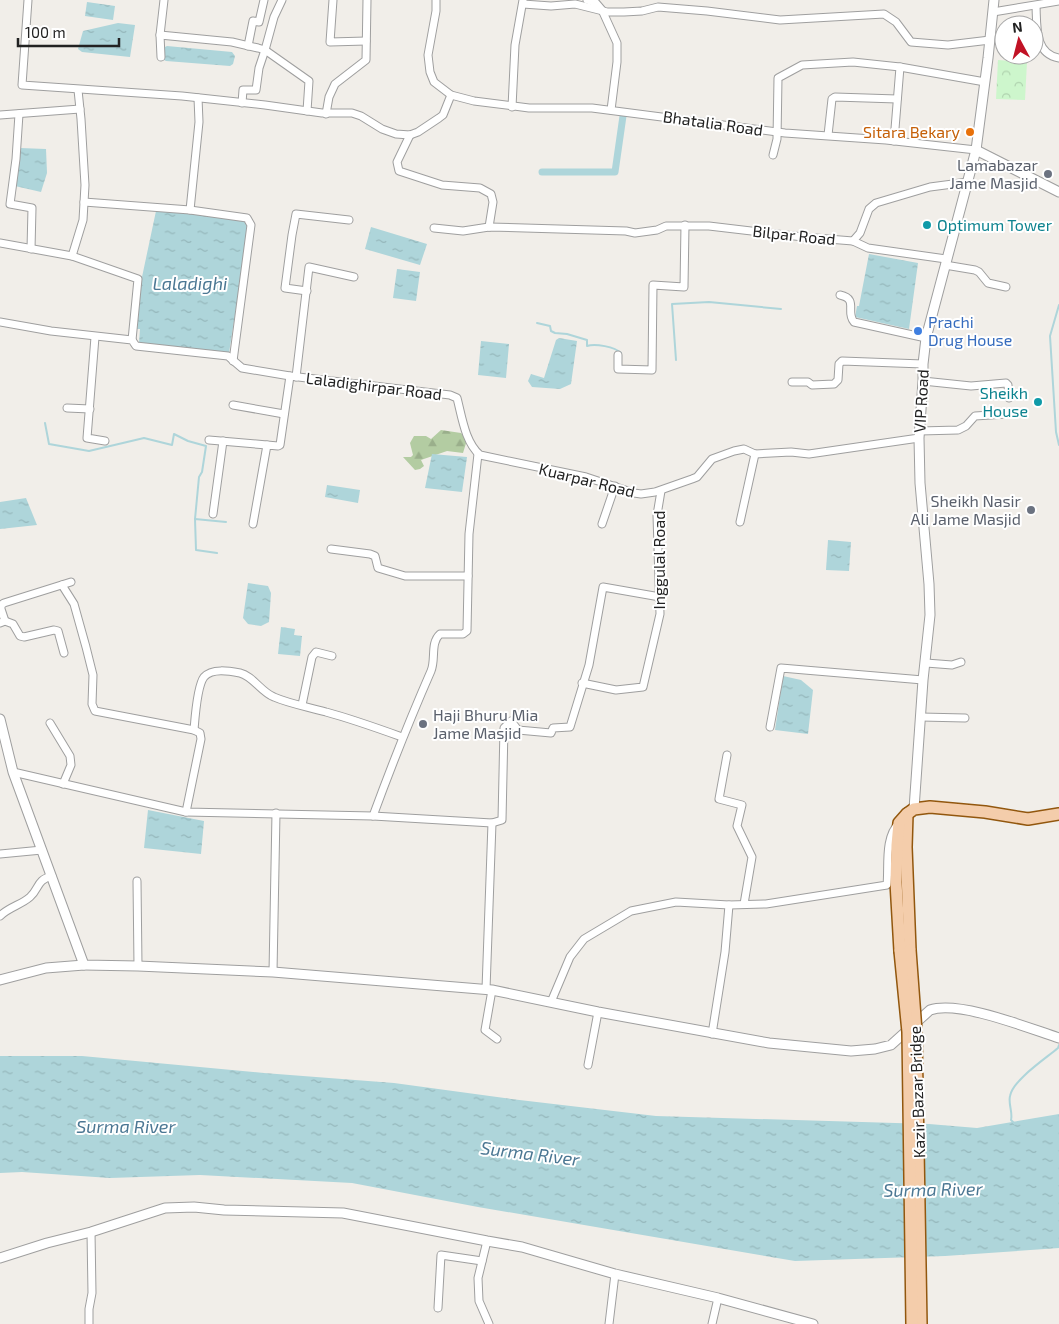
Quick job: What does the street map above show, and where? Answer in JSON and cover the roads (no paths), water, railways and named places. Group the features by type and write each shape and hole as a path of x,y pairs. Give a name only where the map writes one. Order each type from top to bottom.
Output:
{"main road":[{"path":"905,950 896,882 907,815 930,807 985,812 1028,819 1059,814"},
{"name":"Kazir Bazar Bridge","path":"905,950 912,1324"},
{"name":"Kazir Bazar Bridge","path":"905,950 916,1031 921,1324"}],"street":[{"path":"28,0 22,86 198,98 326,114 356,114 382,129 396,134 410,135 418,132 443,115 451,95 434,82 430,72 428,55 436,11 435,1"},
{"path":"161,57 160,35 164,0"},
{"path":"248,46 253,21 260,22 264,0"},
{"path":"242,103 243,90 256,90 259,68 274,17 282,0"},
{"path":"334,0 330,42 366,41"},
{"path":"326,114 329,97 335,84 366,60 368,0"},
{"path":"587,0 596,3 602,10 617,43 617,62 611,110"},
{"path":"647,0 648,10"},
{"name":"VIP Road","path":"907,815 921,717 930,599 922,512 920,435 923,364 926,338 976,150 994,0"},
{"path":"993,12 1059,1"},
{"path":"512,107 515,45 523,2 551,6 574,4 602,10 624,12 658,8 707,11 780,20 884,14 896,22 911,42 948,45 990,40"},
{"path":"1036,6 1039,45 1048,54 1059,58"},
{"path":"160,35 232,42 265,50 309,81 307,111"},
{"path":"772,155 776,148 778,78 802,65 853,62 900,67 985,82"},
{"path":"894,141 900,67"},
{"path":"72,256 83,220 84,202 85,164 78,90"},
{"name":"Bhatalia Road","path":"451,95 512,107 547,109 592,108 777,132 828,135 976,150"},
{"path":"828,135 832,99 835,97 898,99"},
{"path":"190,210 198,129 198,98"},
{"path":"0,115 80,109"},
{"path":"18,114 16,159 10,204 32,208 31,249"},
{"path":"410,135 398,160 397,167 399,171 442,185 480,188 491,194 493,202 490,227"},
{"path":"976,150 1059,192"},
{"name":"Bilpar Road","path":"434,228 463,231 490,227 626,231 635,233 657,230 666,226 685,225 853,241 860,233 869,209 876,203 930,187 968,182"},
{"path":"84,202 190,210 247,218 251,225 233,361"},
{"path":"307,291 285,288 296,214 348,220"},
{"path":"618,356 618,369 652,370 653,284 684,287 685,225"},
{"path":"853,241 868,248 946,262 976,270 988,283 1006,288"},
{"path":"0,243 72,256 138,279 132,340 95,337 0,322"},
{"path":"209,440 279,446 293,376 310,267 354,277"},
{"path":"840,295 851,302 850,317 854,322 926,338"},
{"path":"95,337 87,438 105,442"},
{"name":"Laladighirpar Road","path":"132,340 136,346 228,356 242,368 450,395 457,398 465,429 478,454"},
{"path":"792,382 808,382 812,385 834,384 838,380 840,362 923,364"},
{"path":"923,381 971,386 1006,383 1008,384 1009,398"},
{"path":"232,405 284,414"},
{"path":"67,408 90,409"},
{"name":"Kuarpar Road","path":"478,454 586,477 634,493 647,493 684,483 697,476 712,459 725,453 744,450 755,454 791,452 809,454 958,430 966,426 975,416 1006,414"},
{"path":"213,514 223,441"},
{"path":"253,524 266,445"},
{"path":"373,816 402,737 433,666 437,637 440,634 463,634 467,631 469,534 478,454"},
{"path":"740,522 755,454"},
{"path":"602,524 615,486"},
{"name":"Inggulal Road","path":"582,683 616,690 643,687 660,614 656,515 660,490"},
{"path":"330,549 370,554 375,556 378,568 405,576 468,576"},
{"path":"64,652 58,631 54,630 24,637 20,636 13,624 3,622 1,605 4,602 71,582"},
{"path":"62,585 74,604 94,675 92,704 95,711 194,730 200,734 201,739 186,812"},
{"path":"13,772 186,812 373,816 492,824 502,820 504,728 511,721 518,730 551,733 553,728 570,726 589,665 602,587 660,597"},
{"path":"302,705 312,657 316,652 332,656"},
{"path":"926,663 952,664 961,662"},
{"path":"770,727 781,668 924,680"},
{"path":"194,730 200,683 204,676 223,671 250,677 253,683 274,697 356,721 402,737"},
{"path":"921,717 965,718"},
{"path":"0,719 13,772 84,965"},
{"path":"50,723 70,756 71,765 63,784"},
{"path":"727,755 719,799 742,805 737,826 752,857 744,904"},
{"path":"273,972 276,813"},
{"path":"551,1002 570,957 584,939 631,911 676,902 728,905 775,903 887,885 893,829 907,815"},
{"path":"492,824 489,990 485,1030 497,1039"},
{"path":"0,854 42,850"},
{"path":"0,916 6,909 31,896 40,881 52,876"},
{"path":"137,881 138,966"},
{"path":"712,1034 725,952 728,905"},
{"path":"0,980 46,968 84,965 273,972 489,990 712,1034 769,1043 852,1051 892,1045 930,1010 948,1008 981,1013 1059,1038"},
{"path":"588,1065 598,1012"},
{"path":"0,1258 47,1242 91,1232 165,1208 194,1207 224,1210 344,1213 522,1246 615,1274 718,1298 813,1324"},
{"path":"89,1324 92,1293 91,1232"},
{"path":"487,1241 478,1278 479,1301 489,1324"},
{"path":"438,1308 442,1255 482,1260"},
{"path":"609,1324 615,1274"},
{"path":"712,1324 718,1298"}],"water":[{"path":"87,2 115,6 113,20 85,16"},
{"path":"118,23 135,25 130,57 82,52 78,49 83,31"},
{"path":"165,47 232,52 235,56 233,64 230,66 166,61 164,60"},
{"path":"20,148 46,149 47,173 41,192 15,186"},
{"name":"Laladighi","path":"156,211 191,212 245,220 249,225 229,353 139,343 140,329 137,329 142,277"},
{"path":"371,227 427,244 420,265 365,249"},
{"path":"869,254 918,263 909,329 855,317 857,306 859,306"},
{"path":"397,269 420,272 416,301 393,298"},
{"path":"559,338 577,341 571,384 560,389 532,387 528,381 531,374 544,378 556,340"},
{"path":"481,341 509,344 506,378 478,375"},
{"path":"432,454 467,457 462,492 425,488"},
{"path":"327,485 360,490 358,503 325,497"},
{"path":"26,498 37,525 0,529 0,502"},
{"path":"828,540 851,542 849,571 826,570"},
{"path":"248,583 268,586 271,593 269,622 261,626 248,624 243,618"},
{"path":"281,627 295,629 294,635 302,636 300,656 278,654"},
{"path":"783,676 801,680 813,690 808,734 775,730"},
{"path":"148,810 204,821 201,854 144,848"},
{"name":"Surma River","path":"0,1056 82,1056 394,1083 656,1116 929,1124 977,1128 1059,1114 1059,1248 945,1256 795,1261 478,1207 352,1183 200,1175 110,1178 22,1172 0,1173"}],"waterway":[{"path":"542,172 615,172 623,116"},
{"path":"676,360 672,304 709,302 781,309"},
{"path":"1059,305 1050,336 1056,432 1059,445"},
{"path":"537,323 550,326 551,331 555,333 567,334 587,340 587,346 605,346 621,353"},
{"path":"45,423 49,444 89,451 144,438 172,445 174,434 188,441 206,446 202,472 199,477 195,519"},
{"path":"217,553 196,550 195,519 226,522"},
{"path":"1015,1124 1011,1120 1010,1096 1012,1090 1023,1077 1058,1048 1059,1045"}],"place":[{"name":"Sitara Bekary","path":"970,132"},
{"name":"Lamabazar Jame Masjid","path":"1048,174"},
{"name":"Optimum Tower","path":"927,225"},
{"name":"Prachi Drug House","path":"918,331"},
{"name":"Sheikh House","path":"1038,402"},
{"name":"Sheikh Nasir Ali Jame Masjid","path":"1031,510"},
{"name":"Haji Bhuru Mia Jame Masjid","path":"423,724"}]}
